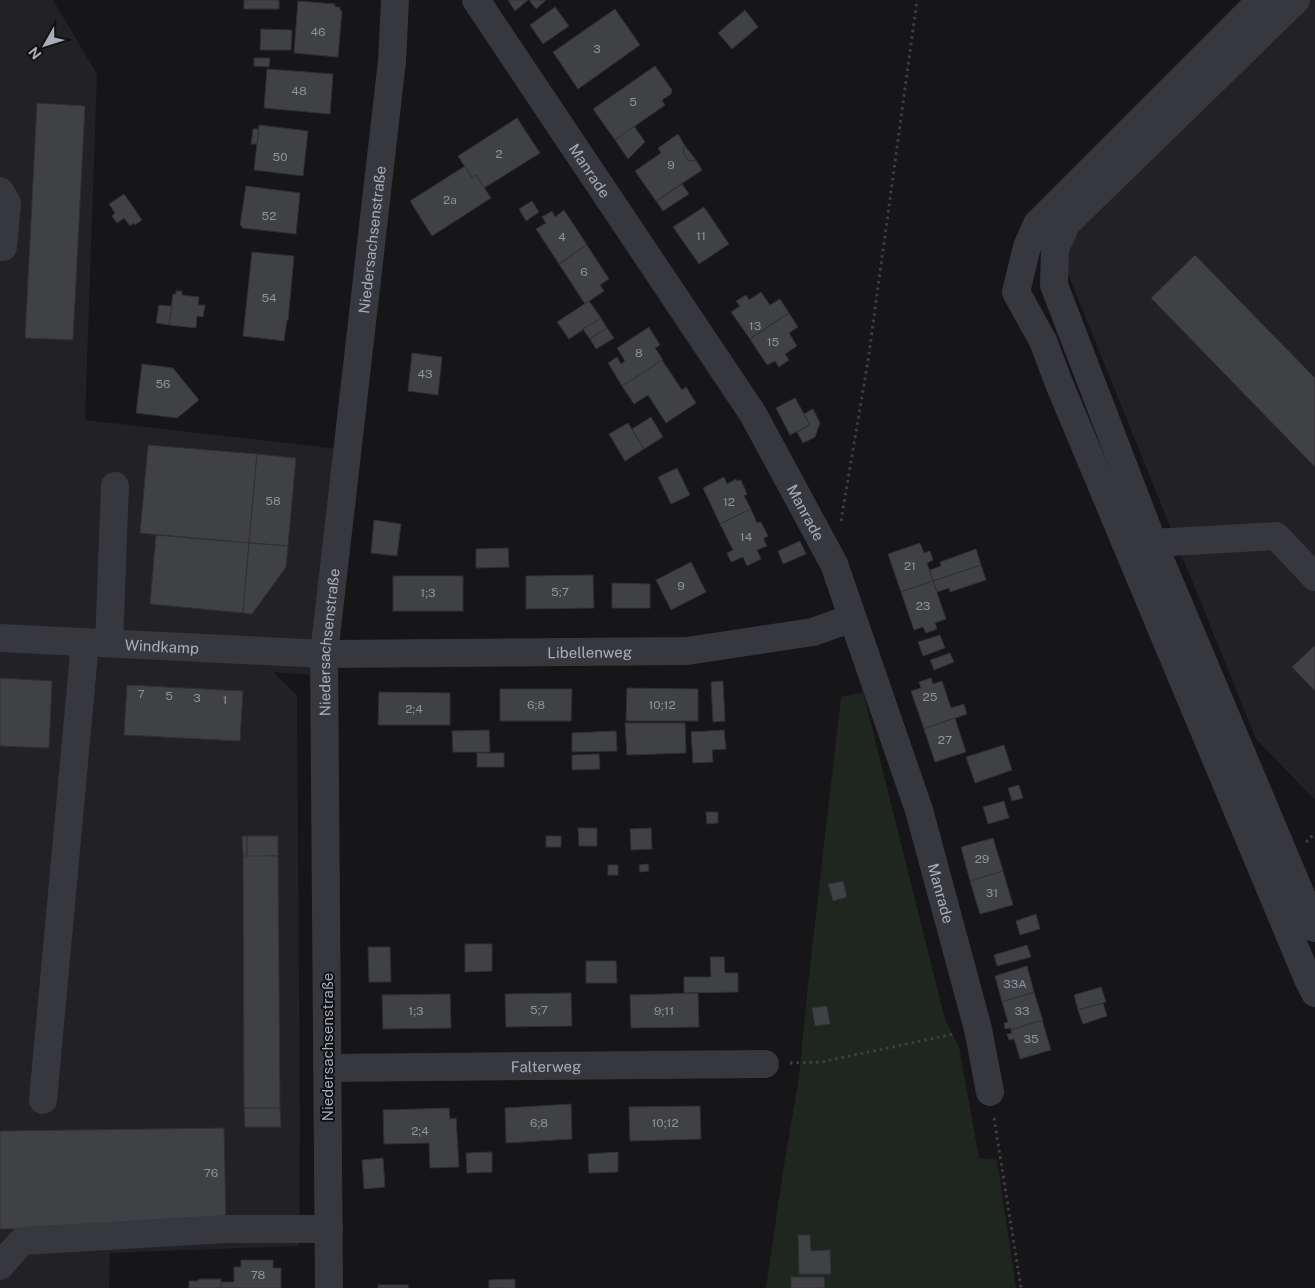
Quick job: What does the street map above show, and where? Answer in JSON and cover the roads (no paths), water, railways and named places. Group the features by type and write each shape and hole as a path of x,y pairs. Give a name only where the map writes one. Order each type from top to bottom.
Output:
{"street":[{"name":"Niedersachsenstraße","path":"329,1288 324,654 392,61 395,0"},
{"name":"Manrade","path":"476,0 753,414 834,564 918,810 978,1029 990,1092"},
{"path":"1261,0 1037,224 1027,247 1016,292 1043,341 1060,386 1315,993"},
{"path":"1296,0 1067,223 1055,249 1054,285 1152,543 1315,928"},
{"path":"0,191 7,203 4,247"},
{"path":"43,1100 115,486"},
{"path":"1152,543 1276,536 1315,577"},
{"name":"Libellenweg","path":"324,654 687,650 813,632 852,618"},
{"name":"Windkamp","path":"0,638 324,654"},
{"name":"Falterweg","path":"327,1068 765,1064"},
{"path":"0,1266 22,1241 226,1229 328,1229"}]}
